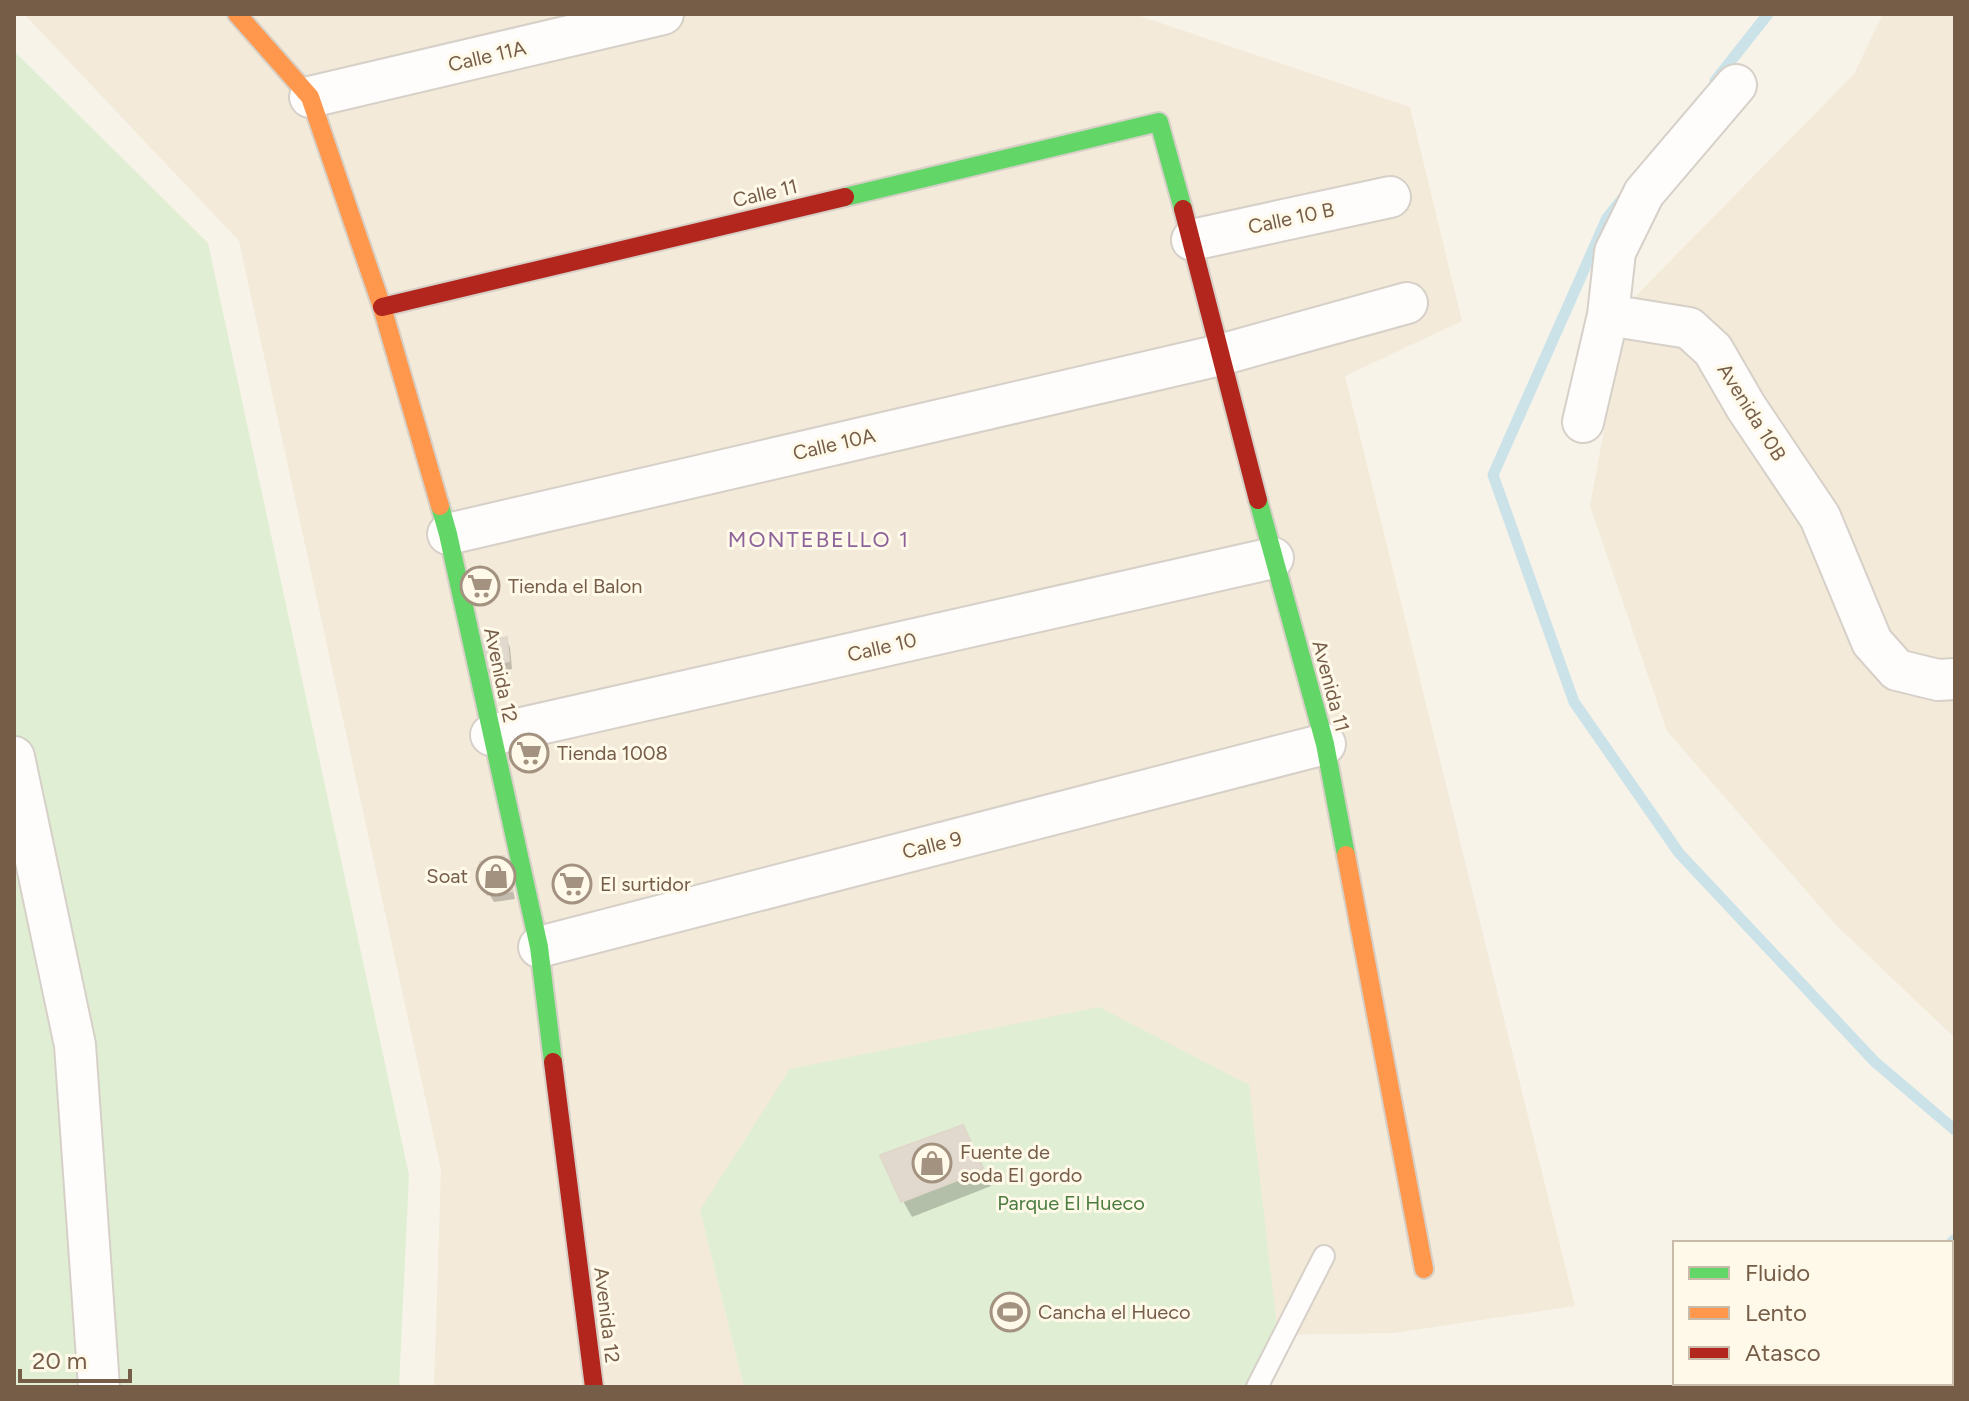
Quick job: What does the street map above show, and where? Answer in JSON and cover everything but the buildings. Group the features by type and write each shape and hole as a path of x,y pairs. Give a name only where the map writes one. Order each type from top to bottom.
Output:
{"street":[{"name":"Avenida 12","path":"237,14 310,97 382,307 448,534 539,947 594,1387"},
{"name":"Calle 11A","path":"310,97 663,14"},
{"path":"1583,422 1608,315 1615,252 1644,193 1736,85"},
{"name":"Calle 11","path":"382,307 1159,122"},
{"name":"Avenida 11","path":"1159,122 1325,744 1424,1269"},
{"name":"Calle 10 B","path":"1192,240 1390,197"},
{"name":"Calle 10A","path":"448,534 1220,355 1407,303"},
{"name":"Avenida 10B","path":"1608,315 1689,328 1713,350 1746,407 1820,517 1872,642 1897,670 1938,680 1955,679"},
{"name":"Calle 10","path":"491,735 1273,558"},
{"name":"Calle 9","path":"539,947 1325,744"},
{"path":"14,757 75,1045 99,1387"}],"lane":[{"path":"1257,1387 1324,1256"}],"shaded area":[{"path":"24,14 1134,14 1410,107 1462,321 1345,376 1575,1306 1394,1333 1278,1335 700,1210 744,1387 434,1387 441,1170 239,241"},
{"path":"1883,14 1955,14 1955,1038 1836,925 1667,731 1590,506 1627,305 1854,74"},
{"path":"1955,1323 1955,1387 1870,1387 1953,1385"}],"green space":[{"path":"14,51 208,243 409,1175 399,1387 14,1387"},
{"name":"Parque El Hueco","path":"1099,1007 1249,1085 1278,1335 1248,1387 744,1387 700,1210 790,1069"}],"waterway":[{"path":"1715,81 1768,14"},
{"path":"1623,198 1607,218 1493,475 1574,702 1679,853 1875,1062 1955,1130"},
{"path":"1775,1387 1778,1385"}],"traffic: fast":[{"path":"845,197 1159,122 1183,209"},
{"path":"1258,500 1325,744 1346,855"},
{"path":"440,506 539,947 553,1062"}],"traffic: slow":[{"path":"237,14 310,97 382,307 440,506"},
{"path":"1346,855 1424,1269"}],"traffic: jam":[{"path":"382,307 845,197"},
{"path":"1183,209 1258,500"},
{"path":"553,1062 594,1387"}],"place":[{"name":"Tienda el Balon","path":"480,586"},
{"name":"Tienda 1008","path":"529,753"},
{"name":"Soat","path":"496,876"},
{"name":"El surtidor","path":"572,884"},
{"name":"Fuente de soda El gordo","path":"932,1163"},
{"name":"Cancha el Hueco","path":"1010,1312"}],"district":[{"name":"MONTEBELLO 1","path":"819,539"}]}
